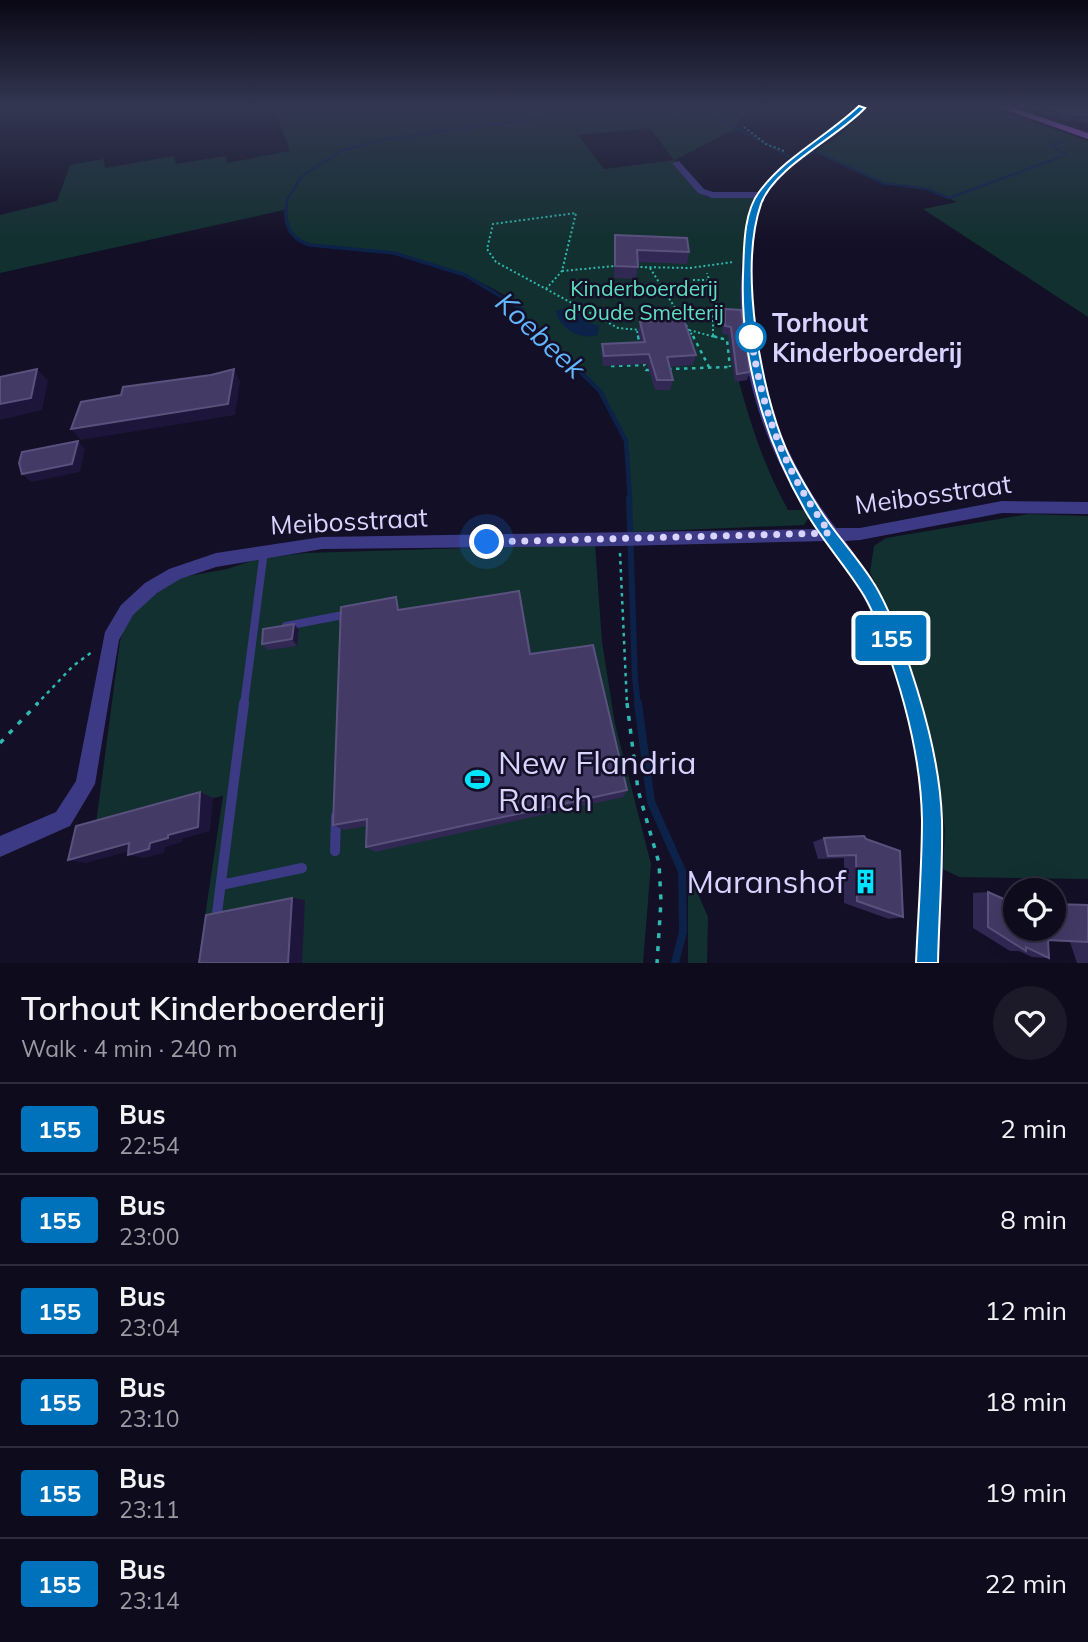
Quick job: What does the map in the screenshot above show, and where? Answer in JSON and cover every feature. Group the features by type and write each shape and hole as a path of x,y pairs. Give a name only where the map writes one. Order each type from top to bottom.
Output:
{"street":[{"path":"802,153 761,195 753,218 747,262 747,300 756,367 772,428 788,468 869,589 892,642 911,699 924,758 932,818 927,963"},
{"path":"676,163 701,191 712,195 761,195"},
{"name":"Meibosstraat","path":"0,847 63,819 85,784 111,638 127,610 151,588 176,574 216,560 322,543 645,540 860,534 1002,508 1088,508"}],"lane":[{"path":"214,937 264,551"},
{"path":"279,627 343,615 342,629"},
{"path":"254,632 267,630"},
{"path":"335,850 336,809"},
{"path":"221,885 302,868"}],"path":[{"path":"789,153 797,156"},
{"path":"546,289 562,271 570,247 576,213 493,224 487,241 491,256 496,262 618,328 648,330"},
{"path":"627,267 690,268 747,262"},
{"path":"562,271 616,266"},
{"path":"649,267 684,318 709,367"},
{"path":"684,318 719,309 707,273"},
{"path":"693,281 709,280"},
{"path":"713,311 713,336"},
{"path":"683,328 727,339 730,367"},
{"path":"637,331 642,351"},
{"path":"643,358 646,370 756,367"},
{"path":"611,366 645,365"},
{"path":"617,540 621,555 628,718 638,790 659,863 661,901 656,963"},
{"path":"0,743 73,666 111,638"}],"green space":[{"name":"Kinderboerderij d'Oude Smelterij","path":"280,153 592,153 604,169 674,160 669,153 689,153 675,160 706,197 754,198 741,266 742,308 751,375 738,378 765,462 788,510 803,510 809,517 804,525 631,532 629,459 618,421 583,373 526,318 519,307 488,286 425,261 393,253 297,241 285,224 284,210 0,273 0,215 57,201 70,165 104,159 105,168 174,156 176,164 226,156 227,163"},
{"path":"819,153 1088,153 1088,317 923,209 957,202 928,189 883,183"},
{"path":"1029,514 1088,516 1088,879 959,877 943,869 945,830 938,777 921,704 898,635 870,572 874,546 886,538"},
{"name":"New Flandria Ranch","path":"595,544 602,642 615,724 651,864 643,963 198,963 223,796 96,824 120,641 128,616 152,595 178,578 227,569 257,559 305,553"},
{"path":"695,887 708,917 707,963 688,963 688,889"}],"water":[{"path":"566,308 586,318 586,322 599,326 598,335 578,335 566,328 556,311"}],"building":[{"path":"615,235 687,238 689,252 637,250 638,267 615,266"},
{"path":"725,309 741,310 750,372 737,374 731,327 725,326"},
{"path":"684,320 696,355 667,357 673,380 657,380 649,354 604,356 602,344 645,342 640,322"},
{"path":"37,369 31,398 0,404 0,377"},
{"path":"234,369 228,404 71,429 81,402 121,395 123,387 211,375"},
{"path":"78,441 72,464 22,474 19,463 22,452"},
{"name":"New Flandria Ranch","path":"519,591 530,654 593,645 627,790 366,847 367,819 333,825 341,607 396,597 398,610"},
{"path":"294,624 292,639 262,644 263,629"},
{"path":"200,792 198,827 168,835 168,838 150,843 149,849 128,855 129,843 68,860 76,826"},
{"name":"Maranshof","path":"864,836 900,851 903,917 857,901 856,855 828,856 824,838"},
{"path":"988,892 1003,899 1003,936 988,927"},
{"path":"292,898 288,963 199,963 206,915"},
{"path":"1066,904 1088,905 1088,942 1066,941"},
{"path":"1010,941 1048,941 1049,958 1026,947 1026,951"}],"waterway":[{"name":"Koebeek","path":"286,209 287,200 301,177 338,153"},
{"path":"783,153 789,156"},
{"path":"800,160 812,153"},
{"path":"819,153 883,183 928,189 949,198 1063,156 1066,154 1064,153"},
{"name":"Koebeek","path":"286,209 290,232 303,243 394,253 465,275 523,310 525,318 546,338"},
{"name":"Koebeek","path":"544,336 600,391 626,441 630,500"},
{"name":"Koebeek","path":"629,498 638,705"},
{"name":"Koebeek","path":"638,703 651,802 682,871 683,932 675,963"}],"bus line":[{"name":"155","path":"801,153 777,175 756,205 748,244 747,266 751,339 762,394 779,448 798,488 869,589 892,642 911,699 924,758 932,818 931,909 927,963"}],"place":[{"name":"Torhout Kinderboerderij","path":"751,337"},
{"name":"New Flandria Ranch","path":"478,780"},
{"name":"Maranshof","path":"866,881"}],"route":[{"path":"487,542 645,540 830,533 798,488 779,448 762,394 751,337"}]}
